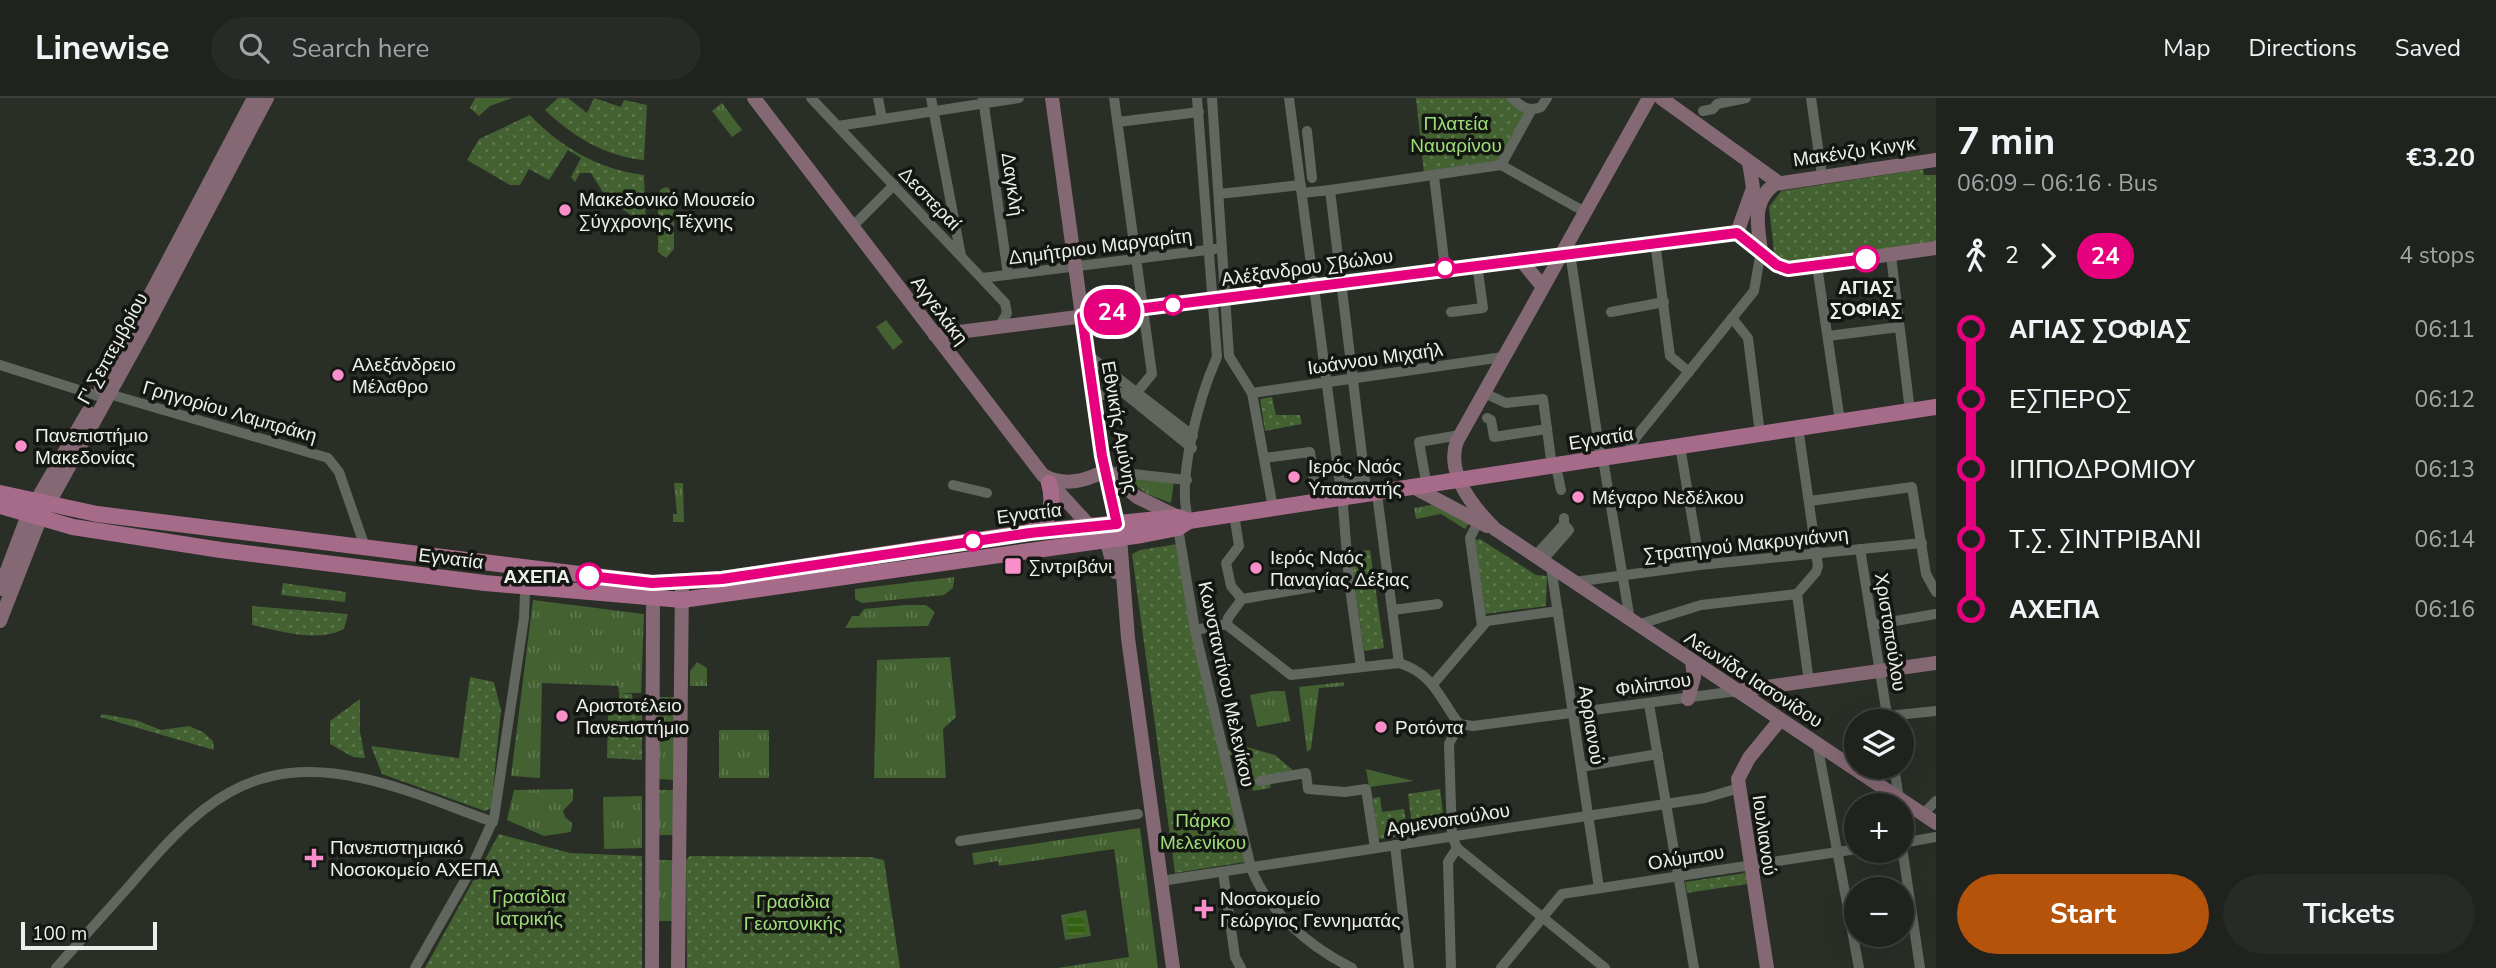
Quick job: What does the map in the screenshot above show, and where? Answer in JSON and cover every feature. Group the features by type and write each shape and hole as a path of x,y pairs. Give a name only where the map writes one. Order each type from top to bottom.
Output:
{"main road":[{"name":"Γ' Σεπτεμβρίου","path":"181,248 254,98"},
{"name":"Γ' Σεπτεμβρίου","path":"0,589 37,510 267,98"},
{"name":"Αγγελάκη","path":"755,98 1045,479 1102,540"},
{"name":"Εθνικής Αμύνης","path":"1052,98 1105,471 1119,531 1128,639 1174,968"},
{"path":"1495,529 1471,503 1461,481 1454,449 1547,280 1566,253 1582,218 1649,98"},
{"path":"1661,98 1779,183 1767,191 1758,205 1761,251"},
{"name":"Μακένζυ Κινγκ","path":"1779,183 1936,160"},
{"path":"1749,162 1753,188 1737,233 1782,268 1817,266 1936,248"},
{"path":"1582,218 1582,240 1590,250"},
{"name":"Αλέξανδρου Σβώλου","path":"935,335 1445,268 1737,233"},
{"path":"1520,259 1547,280"},
{"name":"Εγνατία","path":"0,493 37,510 120,536 525,590 654,591 682,582 1030,533 1089,526 1119,531 1182,522 1317,502 1342,491 1377,494 1422,488 1936,407"},
{"path":"1030,533 1042,524 1050,512 1052,497 1045,479 1073,482 1105,471 1137,498 1182,522"},
{"path":"1422,488 1478,522 1495,529"},
{"name":"Εγνατία","path":"0,506 365,547 654,591 682,600 1102,540 1119,531"},
{"name":"Γ' Σεπτεμβρίου","path":"0,621 37,510"},
{"name":"Λεωνίδα Ιασονίδου","path":"1495,529 1890,793"},
{"name":"Εθνικής Αμύνης","path":"1102,540 1113,554 1122,624 1128,639"},
{"path":"678,968 682,582"},
{"path":"652,968 654,591"},
{"path":"1688,699 1694,677 1692,661"},
{"name":"Φιλίππου","path":"1738,691 1936,663"},
{"name":"Ιουλιανού","path":"1767,968 1749,866 1739,788 1740,772 1780,720"},
{"name":"Λεωνίδα Ιασονίδου","path":"1914,808 1936,823"}],"street":[{"name":"Δεσπεραί","path":"811,98 1007,306 1006,316 999,327"},
{"path":"878,98 882,119"},
{"path":"931,98 961,256"},
{"path":"838,126 983,100 1019,98"},
{"path":"1094,397 1138,391 1152,376 1114,98"},
{"path":"1198,98 1209,250 1229,356 1252,393 1273,508"},
{"path":"1212,98 1222,249 1217,357 1229,356"},
{"path":"1289,98 1342,491 1349,581 1361,667"},
{"path":"1512,98 1522,108 1535,109"},
{"path":"1501,165 1535,109 1547,98"},
{"path":"1703,111 1713,109 1717,104 1746,98"},
{"path":"1811,98 1822,176"},
{"name":"Δαγκλή","path":"983,100 1008,275"},
{"path":"1118,122 1199,112"},
{"path":"1307,131 1312,178"},
{"path":"1219,194 1330,190 1501,165 1582,218"},
{"path":"1434,176 1445,268"},
{"path":"853,226 894,186"},
{"path":"1330,190 1365,480 1342,491"},
{"path":"1655,242 1670,356 1689,372"},
{"name":"Δημήτριου Μαργαρίτη","path":"982,278 1222,249"},
{"path":"1626,455 1757,286 1761,251"},
{"path":"1566,253 1574,274 1602,460 1634,622 1701,605 1797,594 1816,572 1817,554 1798,427"},
{"path":"1891,256 1910,411"},
{"path":"1451,312 1483,309 1477,264"},
{"path":"1817,266 1840,421"},
{"path":"1547,280 1562,268 1574,274"},
{"path":"1611,312 1664,302"},
{"path":"1732,318 1748,338 1760,433"},
{"path":"1828,336 1899,327"},
{"path":"1088,355 1193,436"},
{"name":"Κωνσταντίνου Μελενίκου","path":"1217,357 1201,394 1182,522 1195,630 1251,868 1260,889 1282,916 1306,938 1352,968"},
{"name":"Ιωάννου Μιχαήλ","path":"1252,393 1503,357"},
{"name":"Γρηγορίου Λαμπράκη","path":"0,365 328,458 339,472 365,547"},
{"path":"1124,393 1192,448"},
{"path":"1484,393 1506,403 1543,400 1554,467 1561,490"},
{"path":"1487,418 1491,420 1494,437 1547,429"},
{"path":"1422,488 1419,442 1460,435"},
{"path":"1681,446 1700,565"},
{"path":"1265,458 1310,452 1317,502"},
{"path":"1105,471 1187,480"},
{"path":"953,485 987,493"},
{"path":"1810,501 1912,487 1922,543 1934,586"},
{"path":"1377,494 1399,663"},
{"path":"1234,514 1239,546 1226,563 1231,586 1242,599"},
{"path":"1543,562 1569,530 1564,521"},
{"path":"1478,522 1470,538 1482,626"},
{"name":"Στρατηγού Μακρυγιάννη","path":"1574,582 1700,565 1922,543"},
{"name":"Χριστοπούλου","path":"1860,549 1886,709"},
{"name":"Αρριανού","path":"1543,562 1558,611 1599,888"},
{"path":"1195,630 1228,620 1242,599 1349,581"},
{"path":"415,968 468,875 492,822 521,623 526,608 525,590"},
{"path":"1797,594 1809,682"},
{"path":"1393,610 1438,604"},
{"path":"1434,683 1482,626 1492,619 1558,611"},
{"path":"1872,625 1936,614"},
{"path":"1228,620 1292,675 1399,663 1434,683 1459,724 1449,744 1452,836 1457,848 1605,968"},
{"name":"Φιλίππου","path":"1459,724 1473,726 1738,691"},
{"path":"1649,704 1694,968"},
{"path":"1914,714 1936,711"},
{"path":"1817,743 1844,882"},
{"path":"1581,767 1658,754"},
{"path":"56,968 191,818 223,794 248,782 282,773 340,774 369,780 492,822"},
{"path":"1259,781 1306,773 1308,789 1345,792 1366,789 1375,848"},
{"name":"Αρμενοπούλου","path":"1161,881 1705,798 1739,788"},
{"path":"1923,814 1936,801"},
{"path":"960,841 1138,814"},
{"path":"1914,843 1936,838"},
{"path":"1395,845 1409,968"},
{"path":"1451,968 1448,862 1457,848"},
{"name":"Ολύμπου","path":"1541,917 1562,894 1844,851"},
{"path":"1223,872 1235,957 1241,968"},
{"path":"1501,968 1541,917"},
{"path":"1914,944 1920,968"},
{"path":"1856,947 1859,968"}],"green space":[{"path":"475,98 512,98 490,106 479,116 470,108"},
{"path":"558,98 568,98 587,113 594,98 621,107 624,100 647,105 644,160 616,155 578,136 545,110"},
{"name":"Πλατεία Ναυαρίνου","path":"1416,98 1512,98 1532,109 1501,165 1424,174"},
{"path":"722,103 742,130 732,137 712,111"},
{"path":"530,115 554,137 582,155 612,168 644,175 646,225 615,204 617,200 604,194 591,173 580,173 575,182 571,177 581,158 568,150 549,180 529,169 520,185 510,185 467,160 479,139"},
{"path":"1923,169 1924,175 1936,175 1936,241 1788,264 1774,252 1769,207 1781,191"},
{"path":"667,187 674,194 674,249 666,258 658,252 658,195 661,189"},
{"path":"886,320 903,342 893,350 876,327"},
{"path":"1272,397 1276,415 1300,415 1302,424 1265,431 1260,399"},
{"path":"1124,477 1174,481 1171,503 1147,494"},
{"path":"674,483 683,483 684,522 673,522 673,514 677,514"},
{"path":"1442,503 1470,522 1465,529 1441,514 1416,519 1414,508"},
{"path":"1480,539 1536,575 1547,576 1546,606 1485,614 1475,540"},
{"name":"Πάρκο Μελενίκου","path":"1177,544 1245,862 1175,873 1132,554 1140,550"},
{"path":"1370,550 1384,648 1364,651 1350,552"},
{"path":"954,577 953,588 944,595 862,603 855,599 855,589"},
{"path":"283,583 346,592 345,602 281,595"},
{"path":"533,600 644,614 641,693 619,693 618,686 542,683 540,778 511,776"},
{"path":"926,605 935,612 928,626 845,628 852,616 859,616 864,609"},
{"path":"252,606 348,614 344,629 322,635 299,635 252,625"},
{"path":"950,657 956,717 943,729 946,778 874,778 877,660"},
{"path":"697,662 707,668 707,686 690,686 690,671"},
{"path":"470,677 494,682 501,710 491,808 485,811 382,774 371,746 459,758"},
{"path":"1344,682 1344,686 1319,688 1311,749 1307,752 1299,687"},
{"path":"1285,691 1290,721 1257,727 1250,695"},
{"path":"619,693 632,694 633,703 642,703 642,760 607,758 608,714 619,714"},
{"path":"658,697 675,697 675,729 658,729"},
{"path":"360,699 360,732 365,758 353,757 330,744 330,721"},
{"path":"102,714 136,720 161,730 189,726 203,732 213,741 214,750 100,717"},
{"path":"719,730 769,730 769,778 719,778"},
{"path":"658,733 675,733 674,780 657,779"},
{"path":"1247,747 1275,755 1295,772 1272,776 1270,788 1253,791 1245,755 1229,755 1228,750"},
{"path":"1366,769 1414,781 1369,787"},
{"path":"573,789 573,800 563,811 572,823 571,832 544,836 507,820 514,790"},
{"path":"1440,789 1445,828 1413,834 1408,794"},
{"path":"657,790 674,790 674,835 657,835"},
{"path":"642,796 642,848 604,849 603,797"},
{"path":"1380,797 1382,812 1404,809 1408,835 1378,839 1373,798"},
{"path":"1140,828 1158,968 1057,968 1129,957 1114,849 999,866 998,861 974,865 972,853"},
{"name":"Γρασίδια Ιατρικής","path":"499,834 570,853 642,856 642,968 425,968"},
{"name":"Γρασίδια Γεωπονικής","path":"690,856 870,857 884,860 900,968 687,968 686,860"},
{"path":"657,860 674,860 674,921 657,921"},
{"path":"1745,873 1747,884 1687,893 1685,882"},
{"path":"1086,910 1091,936 1065,940 1061,915"}],"shaded area":[{"path":"1083,915 1086,933 1069,936 1066,918"}],"bus line":[{"name":"24","path":"589,576 652,583 722,579 1030,533 1117,524 1102,456 1082,316 1737,233 1782,268 1866,259"}],"place":[{"name":"Μακεδονικό Μουσείο Σύγχρονης Τέχνης","path":"565,210"},
{"name":"ΑΓΙΑΣ ΣΟΦΙΑΣ","path":"1866,259"},
{"name":"Αλεξάνδρειο Μέλαθρο","path":"338,375"},
{"name":"Πανεπιστήμιο Μακεδονίας","path":"21,446"},
{"name":"Ιερός Ναός Υπαπαντής","path":"1294,477"},
{"name":"Μέγαρο Νεδέλκου","path":"1578,497"},
{"name":"Σιντριβάνι","path":"1013,566"},
{"name":"Ιερός Ναός Παναγίας Δέξιας","path":"1256,568"},
{"name":"ΑΧΕΠΑ","path":"589,576"},
{"name":"Αριστοτέλειο Πανεπιστήμιο","path":"562,716"},
{"name":"Ροτόντα","path":"1381,727"},
{"name":"Πανεπιστημιακό Νοσοκομείο ΑΧΕΠΑ","path":"314,858"},
{"name":"Νοσοκομείο Γεώργιος Γεννηματάς","path":"1204,909"}]}
